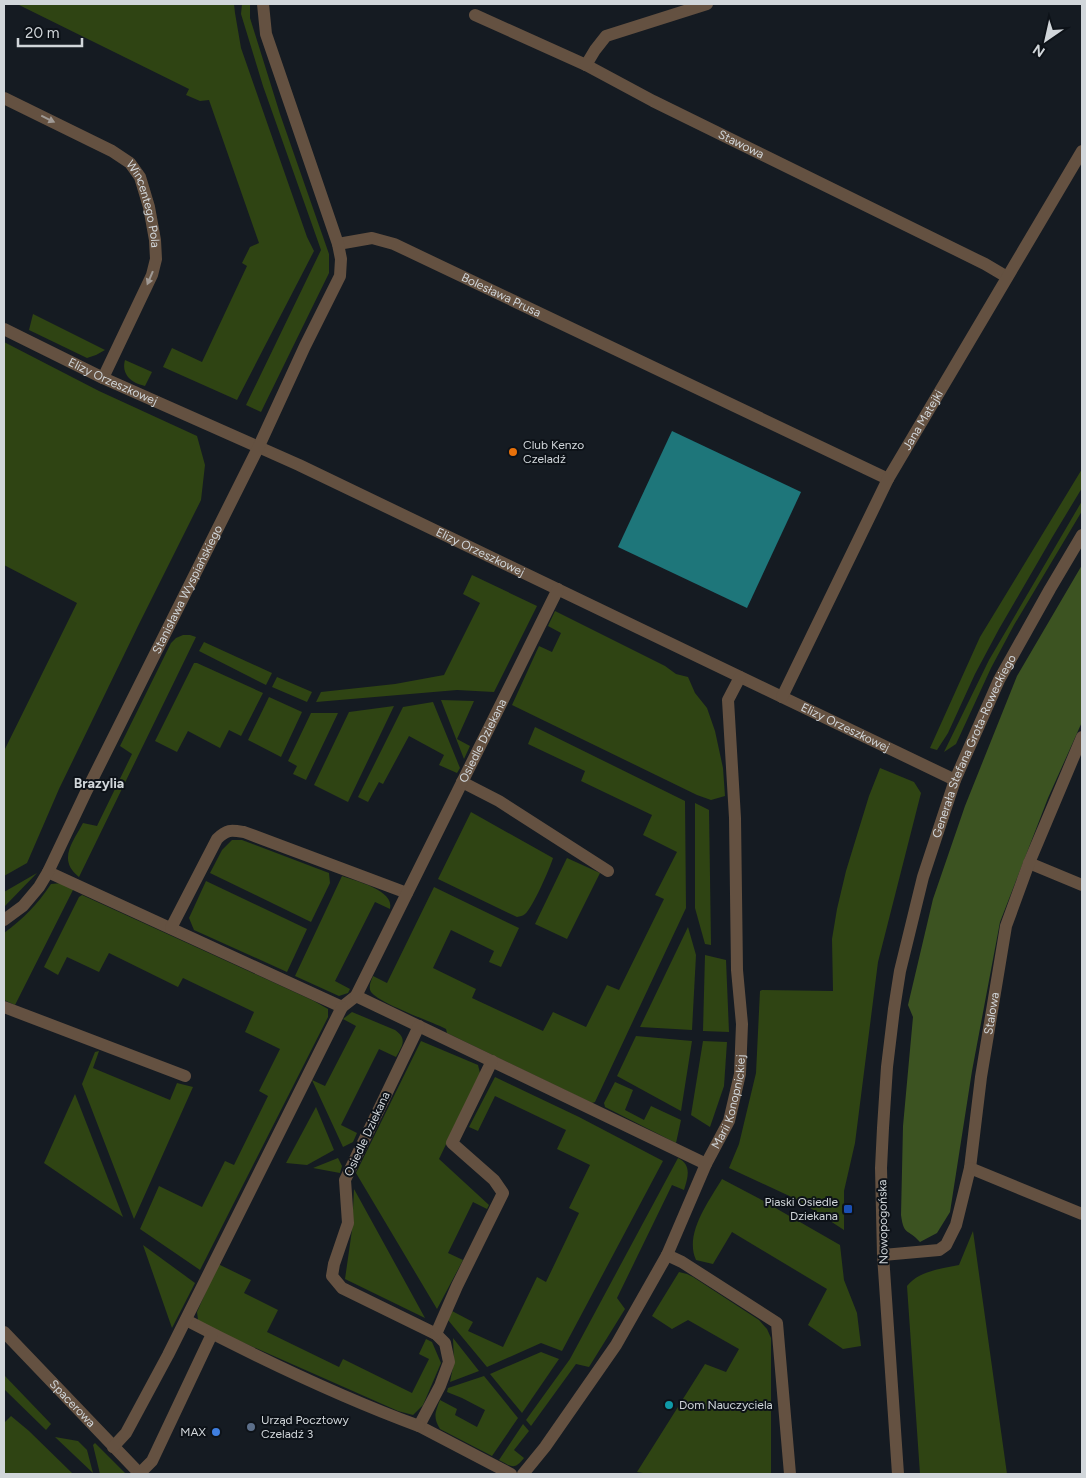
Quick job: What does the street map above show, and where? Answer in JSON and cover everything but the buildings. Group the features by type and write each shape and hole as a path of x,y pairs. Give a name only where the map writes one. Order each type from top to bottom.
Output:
{"street":[{"path":"263,4 266,34 338,244"},
{"path":"586,65 606,36 707,4"},
{"name":"Stawowa","path":"475,15 586,65 653,101 985,264 1007,277"},
{"name":"Wincentego Pola","path":"4,98 112,151 130,163 140,177 149,207 155,240 156,259 152,275 103,378"},
{"name":"Jana Matejki","path":"782,697 888,479 1082,151"},
{"name":"Bolesława Prusa","path":"338,244 372,238 394,244 888,479"},
{"name":"Stanisława Wyspiańskiego","path":"4,920 23,906 40,887 259,446 340,276 341,259 338,244"},
{"name":"Elizy Orzeszkowej","path":"4,329 103,378 259,446 955,780"},
{"name":"Generała Stefana Grota-Roweckiego","path":"900,971 923,878 955,780 999,680 1082,534"},
{"name":"Osiedle Dziekana","path":"113,1447 126,1432 186,1320 342,1007 356,996 558,589"},
{"name":"Marii Konopnickiej","path":"523,1474 545,1447 616,1345 667,1255 706,1164 729,1121 740,1074 742,1024 737,970 735,818 728,700 740,677"},
{"name":"Stalowa","path":"883,1255 939,1250 946,1244 956,1225 970,1168 981,1077 1006,926 1029,863 1082,737"},
{"path":"462,782 499,801 608,871"},
{"path":"171,928 217,839 223,832 231,830 244,832 407,893"},
{"path":"1029,863 1082,884"},
{"path":"48,872 342,1007"},
{"name":"Nowopogońska","path":"898,1474 883,1255 882,1168 884,1106 900,971"},
{"path":"356,996 706,1164"},
{"path":"4,1007 185,1076"},
{"name":"Osiedle Dziekana","path":"419,1026 345,1180 348,1223 334,1264 332,1276 342,1288 436,1334"},
{"path":"419,1426 440,1386 449,1362 445,1343 436,1334 457,1286 504,1192 494,1180 452,1143 492,1062"},
{"path":"970,1168 1082,1214"},
{"path":"667,1255 682,1262 777,1323 790,1474"},
{"path":"186,1320 212,1334 382,1412 419,1426 511,1474"},
{"name":"Spacerowa","path":"4,1332 139,1474"},
{"path":"139,1474 152,1461 212,1334"}],"green space":[{"path":"17,4 234,4 241,48 307,237 314,251 237,400 163,367 172,348 202,362 247,266 242,263 250,247 259,243 209,100 200,101 186,95 189,89"},
{"path":"242,4 250,4 250,18 280,114 329,254 329,273 261,412 246,405 321,250 263,86 241,14"},
{"path":"33,314 105,350 87,358 29,330"},
{"path":"4,342 99,391 197,436 205,465 201,500 59,789 27,863 4,876 4,751 77,603 4,565"},
{"path":"125,360 152,372 145,386 135,383 128,377 124,370"},
{"path":"1082,469 1082,488 999,629 975,674 948,733 937,750 930,748 980,637"},
{"path":"1082,501 1082,511 1014,625 991,668 956,744 944,752 989,660"},
{"path":"1082,565 1082,722 1048,798 1000,922 972,1071 950,1212 937,1233 920,1242 905,1230 902,1222 903,1126 913,1017 908,1005 933,899 965,806 1017,676"},
{"path":"472,575 537,606 494,692 457,690 316,702 321,692 395,684 444,675 480,603 463,594"},
{"path":"555,611 665,666 676,674 688,677 695,693 707,708 715,731 723,768 725,796 711,800 697,795 512,705 539,646 552,652 561,633 548,626"},
{"path":"183,635 196,637 79,877 72,871 69,864 68,857 72,844 83,823 97,826 132,754 120,746 171,643"},
{"path":"204,642 272,673 266,685 199,651"},
{"path":"194,663 263,693 241,736 229,730 220,748 188,731 177,752 155,741"},
{"path":"277,677 312,692 307,702 272,687"},
{"path":"269,697 302,712 281,757 248,740"},
{"path":"441,700 474,701 457,739 470,746 464,759"},
{"path":"433,702 460,768 457,773 439,765 444,755 409,736 383,784 379,782 368,802 358,797 403,707"},
{"path":"394,706 348,802 314,785 349,712"},
{"path":"311,713 338,713 306,780 293,774 297,766 288,761"},
{"path":"535,727 685,801 686,908 595,1102 592,1103 447,1033 446,1029 440,1026 383,1001 371,992 370,988 373,976 387,983 434,887 519,928 501,967 489,962 494,951 451,930 433,968 476,989 472,998 543,1031 553,1012 586,1027 607,985 619,990 664,899 655,895 677,852 643,835 652,815 581,781 585,771 528,744"},
{"path":"880,768 914,782 921,793 878,962 855,1143 844,1191 844,1230 798,1200 729,1168 739,1144 756,1073 760,991 833,991 832,939 837,909 846,871 869,796"},
{"path":"695,803 709,810 711,945 705,944 695,908"},
{"path":"471,812 553,858 536,897 528,911 523,915 517,917 438,879"},
{"path":"232,840 242,840 329,873 330,883 311,922 210,873 222,850"},
{"path":"567,858 600,873 567,939 535,924"},
{"path":"37,873 4,907 4,892"},
{"path":"342,876 373,887 390,902 390,909 375,902 335,981 350,989 348,993 339,996 295,976"},
{"path":"206,881 307,929 287,972 194,930 189,918"},
{"path":"62,883 74,888 15,1005 4,1000 4,933 30,911 51,884"},
{"path":"82,895 328,1009 328,1017 200,1270 140,1229 159,1186 202,1207 225,1161 234,1165 268,1096 259,1091 280,1049 245,1032 254,1012 183,978 178,987 109,953 99,972 67,957 58,975 44,967 79,897"},
{"path":"688,927 696,955 692,1030 640,1027"},
{"path":"705,955 726,960 729,1032 703,1031"},
{"path":"352,1012 395,1030 401,1036 403,1043 396,1057 379,1049 341,1125 357,1133 353,1142 343,1147 312,1080 325,1086 356,1026 343,1019"},
{"path":"636,1036 692,1041 681,1111 617,1076"},
{"path":"421,1041 478,1065 480,1073 439,1159 489,1205 487,1209 473,1202 448,1253 463,1260 437,1309 356,1173"},
{"path":"703,1041 727,1042 724,1086 710,1127 691,1115"},
{"path":"99,1051 93,1068 170,1100 177,1083 193,1087 134,1219 82,1084 95,1052"},
{"path":"495,1077 579,1117 663,1161 562,1351 541,1343 487,1367 448,1320 452,1311 473,1322 468,1331 503,1347 537,1277 546,1282 579,1213 569,1208 590,1165 557,1149 566,1130 495,1096 478,1131 469,1127"},
{"path":"615,1082 633,1090 625,1110 644,1120 651,1106 681,1120 676,1143 605,1107 604,1103"},
{"path":"75,1094 123,1217 44,1163"},
{"path":"316,1107 334,1150 307,1165 286,1163"},
{"path":"338,1158 342,1166 340,1173 313,1168"},
{"path":"678,1158 685,1164 688,1172 684,1190 672,1185 617,1298 625,1309 589,1367 576,1364 531,1426 526,1420 570,1359"},
{"path":"722,1179 840,1245 844,1280 857,1313 861,1346 843,1349 808,1325 827,1289 732,1232 713,1264 696,1260 693,1250 693,1239 696,1229 705,1207"},
{"path":"354,1189 425,1318 345,1279 352,1230"},
{"path":"973,1231 1007,1474 920,1474 907,1286 924,1274 937,1269 959,1265"},
{"path":"143,1245 195,1283 172,1328"},
{"path":"218,1264 251,1280 244,1293 278,1310 267,1332 339,1367 343,1359 412,1393 429,1359 419,1354 426,1339 432,1342 441,1363 423,1405 413,1415 398,1411 206,1326 198,1320 197,1312"},
{"path":"679,1272 693,1277 759,1320 767,1329 771,1338 771,1474 649,1474 637,1472 705,1364 726,1372 739,1349 688,1320 672,1329 652,1316"},
{"path":"453,1338 479,1371 450,1382 454,1362"},
{"path":"541,1352 559,1359 522,1413 490,1374"},
{"path":"4,1375 51,1424 46,1430 4,1389"},
{"path":"484,1376 518,1418 492,1456 440,1429 436,1421 436,1412 440,1400 457,1409 455,1415 477,1427 485,1410 447,1392 448,1388"},
{"path":"11,1416 73,1474 4,1474 4,1423"},
{"path":"523,1424 529,1431 514,1450 524,1458 518,1465 512,1466 499,1460"},
{"path":"55,1437 78,1441 87,1450 93,1473"},
{"path":"95,1443 126,1474 100,1474 93,1445"}],"water":[{"path":"672,431 801,492 747,608 618,547"}],"place":[{"name":"Club Kenzo Czeladź","path":"513,452"},
{"name":"Piaski Osiedle Dziekana","path":"848,1209"},
{"name":"Dom Nauczyciela","path":"669,1405"},
{"name":"Urząd Pocztowy Czeladź 3","path":"251,1427"},
{"name":"MAX","path":"216,1432"}],"district":[{"name":"Brazylia","path":"99,783"}]}
